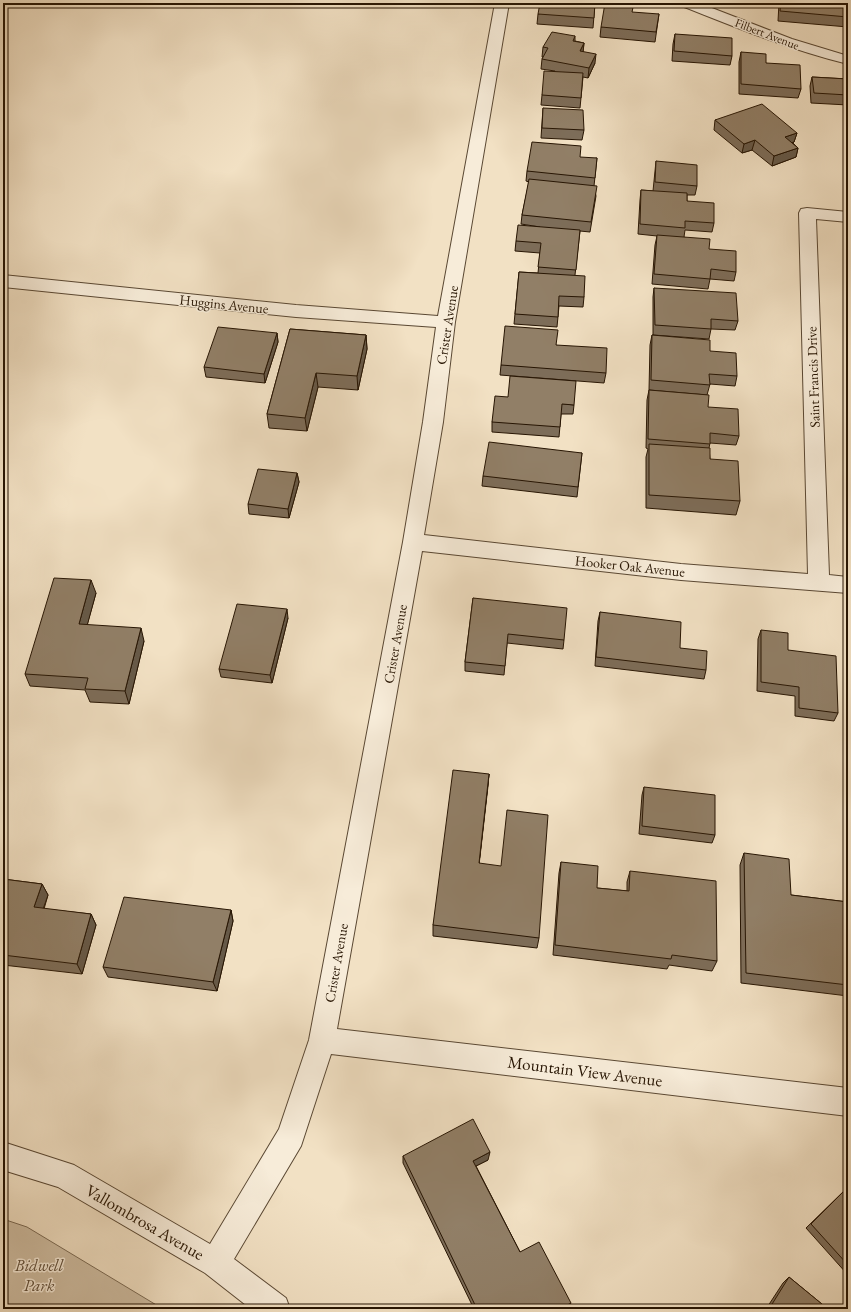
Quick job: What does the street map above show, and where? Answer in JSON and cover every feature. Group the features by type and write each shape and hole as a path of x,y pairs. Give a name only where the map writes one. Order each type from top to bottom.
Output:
{"street":[{"path":"71,3 76,3"},
{"name":"Crister Avenue","path":"215,1263 291,1136 322,1040 413,542 433,422 446,322 502,3"},
{"name":"Filbert Avenue","path":"687,3 788,42 826,55 848,60"},
{"name":"Saint Francis Drive","path":"819,582 807,213 848,217"},
{"name":"Huggins Avenue","path":"3,281 296,311 446,322"},
{"name":"Hooker Oak Avenue","path":"413,542 681,572 848,585"},
{"name":"Mountain View Avenue","path":"322,1040 848,1102"},
{"name":"Vallombrosa Avenue","path":"3,1156 64,1175 215,1263 275,1309"}],"green space":[{"name":"Bidwell Park","path":"3,1219 27,1227 163,1309 3,1309"}],"building":[{"path":"540,3 595,3 594,18 538,14"},
{"path":"605,3 634,3 632,12 659,14 656,32 601,27"},
{"path":"781,3 848,3 848,17 780,11"},
{"path":"552,32 575,36 573,41 584,43 580,51 596,54 589,68 542,59 548,48 543,47"},
{"path":"675,34 732,38 732,56 674,51"},
{"path":"741,52 766,54 766,63 800,65 801,89 741,84"},
{"path":"544,71 583,73 581,98 542,95"},
{"path":"812,77 848,79 848,95 814,93"},
{"path":"762,104 797,133 785,137 798,148 774,156 755,140 744,144 715,120"},
{"path":"543,108 583,110 584,130 542,128"},
{"path":"532,142 581,146 580,157 597,158 595,178 527,171"},
{"path":"656,161 697,165 697,186 655,182"},
{"path":"529,179 597,186 591,222 522,215"},
{"path":"641,190 687,193 687,201 714,203 714,223 685,221 685,228 640,224"},
{"path":"518,225 580,230 576,270 538,267 541,243 516,241"},
{"path":"657,235 710,239 709,249 736,251 736,272 711,269 710,279 654,274"},
{"path":"519,272 585,276 584,297 559,296 558,317 515,314"},
{"path":"654,288 736,293 738,321 711,319 711,329 655,325"},
{"path":"505,326 558,330 556,345 607,348 606,373 501,365"},
{"path":"218,327 277,333 264,374 204,367"},
{"path":"290,329 366,335 357,376 316,373 305,418 267,414"},
{"path":"652,335 710,340 710,351 736,353 737,376 709,374 710,385 651,380"},
{"path":"510,376 576,381 574,405 562,404 560,427 492,422 495,396 508,397"},
{"path":"649,390 709,395 708,407 738,409 739,436 710,433 710,444 648,439"},
{"path":"489,442 582,453 578,487 483,476"},
{"path":"649,444 710,448 710,459 738,461 740,501 649,495"},
{"path":"258,469 297,473 288,509 248,504"},
{"path":"54,578 91,580 79,624 141,628 125,691 85,689 88,678 25,674"},
{"path":"473,598 567,608 564,640 508,634 505,666 465,662"},
{"path":"237,604 287,609 270,675 219,669"},
{"path":"600,612 681,622 680,648 707,651 706,670 596,657"},
{"path":"761,630 788,633 788,650 836,656 838,713 799,708 799,687 761,682"},
{"path":"453,770 489,774 479,863 501,866 507,810 548,815 539,938 433,925"},
{"path":"644,787 715,795 715,835 642,826"},
{"path":"744,853 789,859 791,895 848,902 848,985 746,973"},
{"path":"561,862 598,866 597,888 629,891 630,871 716,881 717,961 672,955 671,959 555,945"},
{"path":"3,879 42,884 34,907 91,914 77,964 3,955"},
{"path":"124,897 231,910 213,982 103,967"},
{"path":"473,1119 490,1152 473,1161 520,1252 539,1242 571,1303 560,1309 477,1309 403,1156"},
{"path":"848,1187 848,1265 811,1224"},
{"path":"789,1277 828,1309 769,1309"}]}
